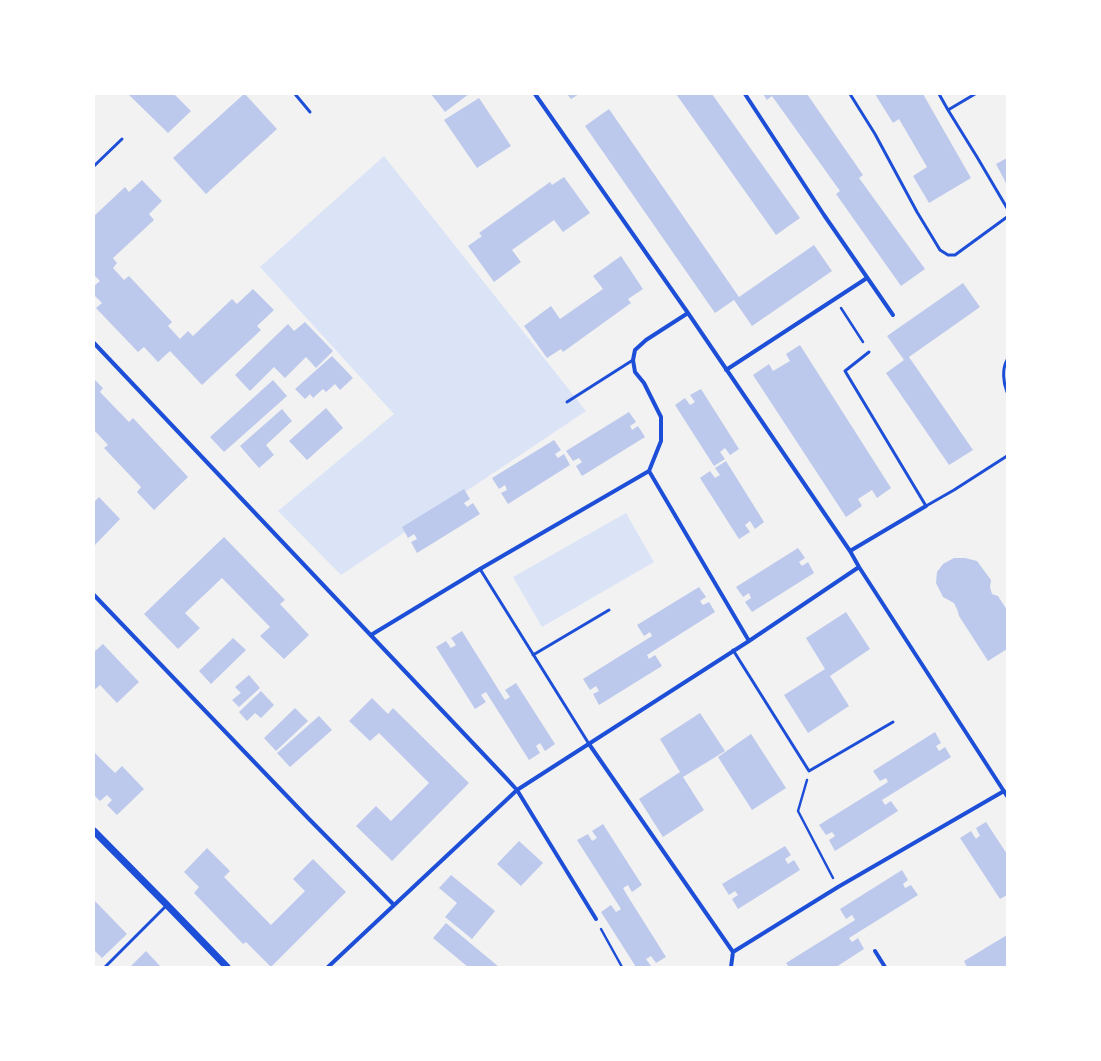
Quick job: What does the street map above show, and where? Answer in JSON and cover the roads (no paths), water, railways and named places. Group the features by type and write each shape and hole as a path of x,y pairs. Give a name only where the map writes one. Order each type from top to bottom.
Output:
{"street":[{"path":"535,94 688,313 850,551 1007,796"},
{"path":"745,94 824,215 892,315"},
{"path":"726,370 867,278"},
{"path":"371,635 480,569 649,471 661,441 661,417 644,383 635,372 633,360 635,350 646,340 688,313"},
{"path":"94,343 517,790 596,919"},
{"path":"649,471 749,641"},
{"path":"850,551 926,506"},
{"path":"328,967 517,790 749,641 859,567"},
{"path":"95,597 394,905"},
{"path":"589,744 733,952 732,967"},
{"path":"733,952 838,887 1004,791"},
{"path":"94,831 227,967"},
{"path":"875,951 885,967"}],"lane":[{"path":"295,94 310,112"},
{"path":"850,94 875,134 917,212 940,250 948,255 955,254 1007,217"},
{"path":"939,94 978,157 1007,208"},
{"path":"948,110 975,94"},
{"path":"94,166 122,139"},
{"path":"869,352 845,372 926,506 1007,456"},
{"path":"567,402 633,360"},
{"path":"1007,360 1004,365 1004,385 1007,392"},
{"path":"480,569 589,744"},
{"path":"534,655 609,610"},
{"path":"733,650 809,771 893,722"},
{"path":"105,967 167,905"}]}
